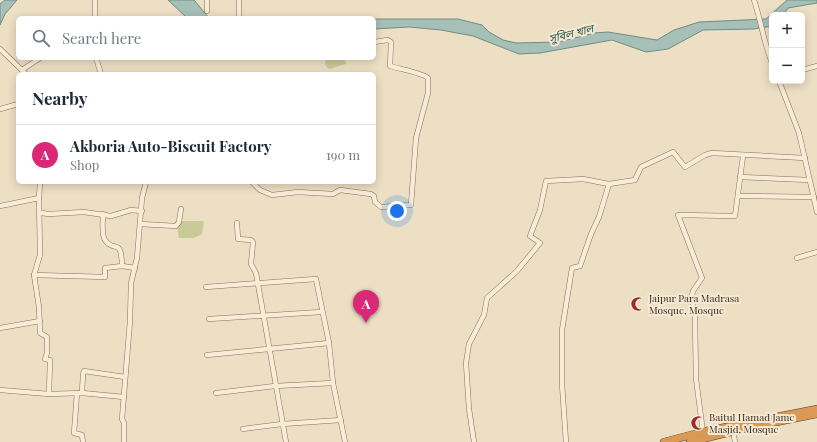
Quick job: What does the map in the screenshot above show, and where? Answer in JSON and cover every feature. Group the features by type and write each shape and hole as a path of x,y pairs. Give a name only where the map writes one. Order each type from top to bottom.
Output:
{"highway":[{"path":"664,442 703,432 817,409"},
{"path":"690,442 733,431 817,414"}],"street":[{"path":"207,0 207,11"},
{"path":"239,0 239,16"},
{"path":"754,0 760,16 766,48 769,56"},
{"path":"94,16 95,3"},
{"path":"254,184 260,190 272,195 298,192 333,194 340,190 372,194 375,202 381,206 411,206 416,138 428,93 428,78 424,75 390,66 391,42 388,40 376,42"},
{"path":"0,49 24,72 38,60"},
{"path":"97,60 100,72"},
{"path":"805,69 817,66"},
{"path":"780,84 799,133 817,212"},
{"path":"0,109 16,105"},
{"path":"474,442 469,410 466,363 469,344 484,315 487,298 517,271 540,243 530,236 540,210 546,181 583,179 609,184 635,180 641,167 673,152 685,167 705,155 712,153 743,156 805,158"},
{"path":"703,432 696,379 695,319 692,296 693,291 702,278 678,216 735,216 743,156"},
{"path":"740,177 810,180"},
{"path":"40,184 40,256 34,275 41,334 47,337 47,353 45,359 50,360 49,394"},
{"path":"124,442 124,423 122,419 130,321 130,283 135,268 146,184"},
{"path":"566,442 562,384 562,330 572,268 580,266 591,234 600,217 609,184"},
{"path":"738,196 814,197"},
{"path":"0,206 39,198"},
{"path":"140,224 176,226 179,222 181,209"},
{"path":"40,213 84,212 111,216 131,210 142,211"},
{"path":"103,214 104,238 109,244 120,248 122,251 122,266"},
{"path":"237,223 238,239 251,240 253,242 251,264 256,273 256,284 286,442"},
{"path":"797,258 817,252"},
{"path":"34,275 105,277 104,268 122,266 135,268"},
{"path":"206,287 316,279 321,312 329,344 333,383 345,442"},
{"path":"209,319 321,312"},
{"path":"0,328 40,321"},
{"path":"207,355 329,344"},
{"path":"83,442 82,435 74,433 84,371 125,377"},
{"path":"216,393 275,386 333,383"},
{"path":"0,390 49,394 80,393 124,397"},
{"path":"243,429 282,424 341,420"},
{"path":"733,431 736,442"}],"green space":[{"path":"326,60 345,60 346,64 329,69 325,65"},
{"path":"181,221 204,221 202,234 194,238 179,238 177,226 180,225"}],"water":[{"path":"5,0 17,0 5,14 0,25 0,4"},
{"path":"168,0 194,0 207,16 185,16"},
{"path":"787,0 817,0 817,3 788,8 785,12 774,12"},
{"path":"769,16 769,26 754,29 703,30 668,49 646,52 612,40 540,53 519,54 473,36 441,30 409,27 376,29 376,19 458,19 482,25 489,32 503,40 516,43 559,42 594,33 608,32 657,40 674,30 699,22 766,19"}],"place":[{"name":"Jaipur Para Madrasa Mosque, Mosque","path":"638,304"},
{"name":"Akboria Auto-Biscuit Factory","path":"366,323"},
{"name":"Baitul Hamad Jame Masjid, Mosque","path":"698,423"}],"water label":[{"name":"সুবিল খাল","path":"571,33"}]}
